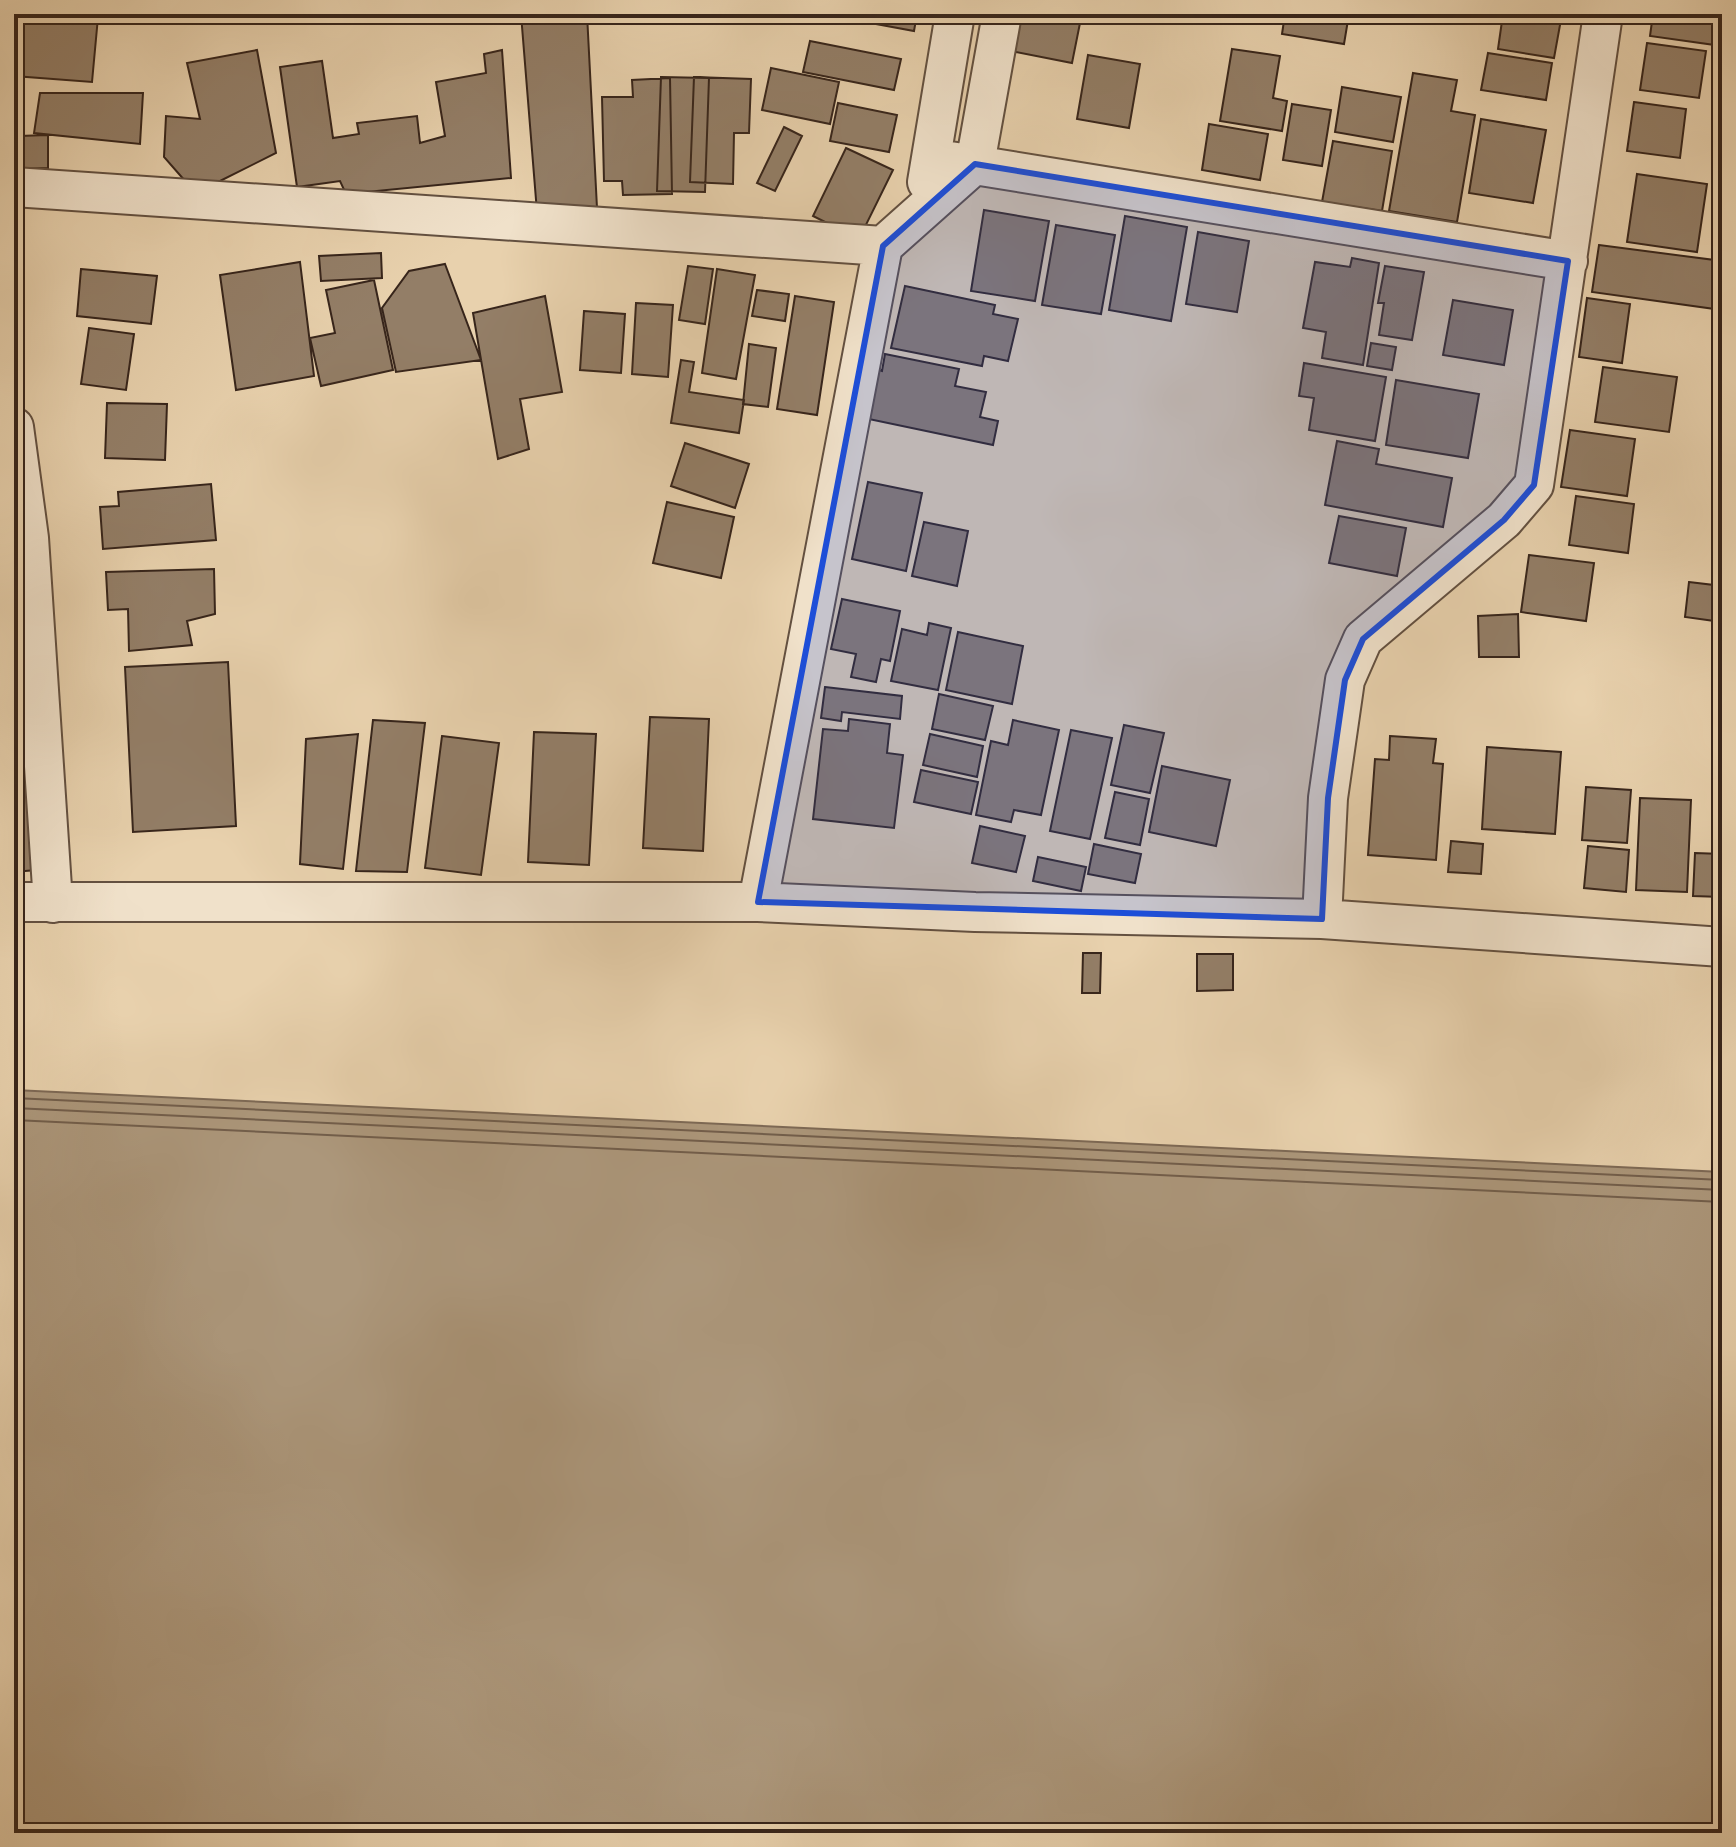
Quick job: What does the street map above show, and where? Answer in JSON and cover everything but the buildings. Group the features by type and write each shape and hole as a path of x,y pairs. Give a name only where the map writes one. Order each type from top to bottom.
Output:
{"street":[{"path":"923,208 955,14"},
{"path":"758,902 883,246 975,164 1002,14"},
{"path":"1322,919 1328,798 1345,680 1363,639 1504,520 1534,485 1603,14"},
{"path":"931,158 1568,261"},
{"path":"14,187 883,246"},
{"path":"14,427 29,538 53,903"},
{"path":"14,902 758,902 975,912 1322,919 1722,947"}],"highlighted area":[{"path":"975,164 1568,261 1534,485 1504,520 1363,639 1345,680 1328,798 1322,919 758,902 883,246"}],"water":[{"path":"14,1090 1722,1172 1722,1833 14,1833"}]}
